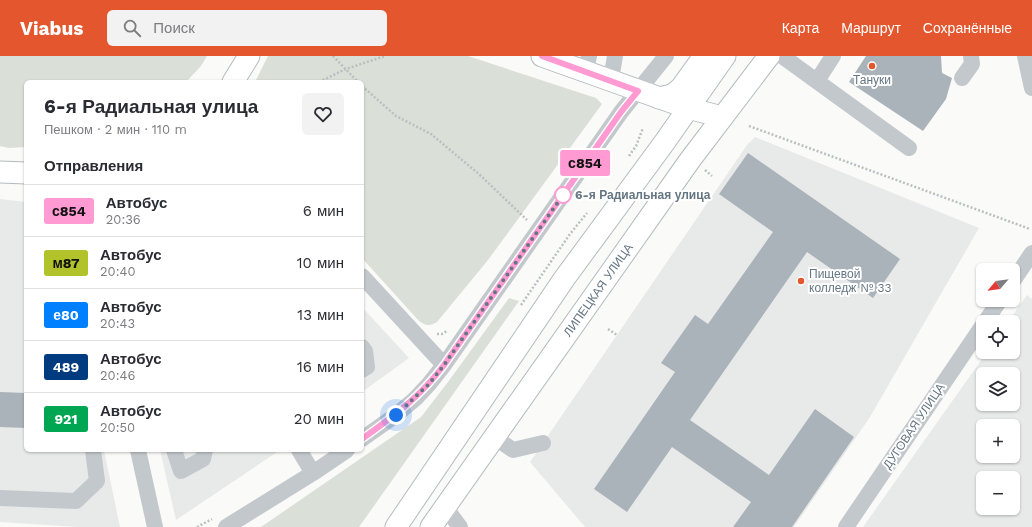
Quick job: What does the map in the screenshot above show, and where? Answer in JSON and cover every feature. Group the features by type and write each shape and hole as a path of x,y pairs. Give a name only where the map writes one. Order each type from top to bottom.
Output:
{"main road":[{"path":"234,80 250,56"},
{"path":"542,56 579,62 611,80 638,91 688,108 722,117"},
{"path":"659,98 672,95 681,88 704,56"},
{"path":"396,527 564,279 664,143 725,56"},
{"name":"ЛИПЕЦКАЯ УЛИЦА","path":"431,527 679,174 769,56"},
{"path":"0,172 24,173"}],"street":[{"path":"611,80 615,56"},
{"path":"364,438 396,415 415,399 429,384 444,365 621,112 666,56"},
{"path":"782,56 909,148"},
{"path":"817,81 833,56"},
{"path":"962,78 972,64 974,56"},
{"path":"1025,56 1032,88"},
{"path":"1020,271 1032,253"},
{"path":"364,278 444,365"},
{"name":"ДУГОВАЯ УЛИЦА","path":"846,527 976,335"},
{"path":"364,350 367,367 364,369"},
{"path":"494,437 513,450 543,443"},
{"path":"0,498 76,501 97,481 93,452"},
{"path":"138,452 155,527"},
{"path":"175,452 181,471 203,459 205,452"},
{"path":"300,452 313,473"},
{"path":"226,527 344,452"},
{"path":"445,507 460,527"}],"path":[{"path":"333,56 356,80"},
{"path":"324,80 384,56"},
{"path":"364,88 396,116 431,134 480,175 530,223"},
{"path":"748,126 1030,229"},
{"path":"704,170 712,176"},
{"path":"608,330 617,335"}],"shaded area":[{"path":"0,56 207,56 201,66 188,80 24,80 24,147 9,148 0,146"},
{"path":"268,56 468,56 596,98 602,104 488,260 437,322 428,325 419,321 364,260 364,80 256,80"},
{"name":"Пищевой колледж № 33","path":"755,137 979,228 870,417 794,527 585,527 530,462 747,145"},
{"path":"0,199 24,202 24,452 104,452 120,527 79,527 0,522"},
{"path":"1027,295 1032,299 1032,527 863,527 976,368 976,411 1020,411 1020,367 976,367 982,359 1020,359 1020,315 1013,315"},
{"path":"509,298 519,301 359,527 261,527 421,417"},
{"path":"364,309 409,358 364,391"},
{"path":"160,452 277,452 176,520"}],"building":[{"path":"866,56 941,56 942,73 952,78 946,99 923,131 849,82"},
{"path":"748,153 900,259 873,298 807,252 690,420 769,475 815,409 854,437 792,527 733,527 751,502 672,447 627,512 594,489 675,372 661,363 695,315 708,324 773,232 719,194"},
{"path":"0,392 24,393 24,428 0,427"}],"bus line":[{"name":"с854","path":"364,438 396,415 415,399 429,384 444,365 621,112 638,91 595,74 542,56"}],"place":[{"name":"Тануки","path":"872,66"},
{"name":"6-я Радиальная улица","path":"563,195"},
{"name":"Пищевой колледж № 33","path":"801,281"}],"route":[{"path":"396,415 415,399 444,365 563,195"}]}
